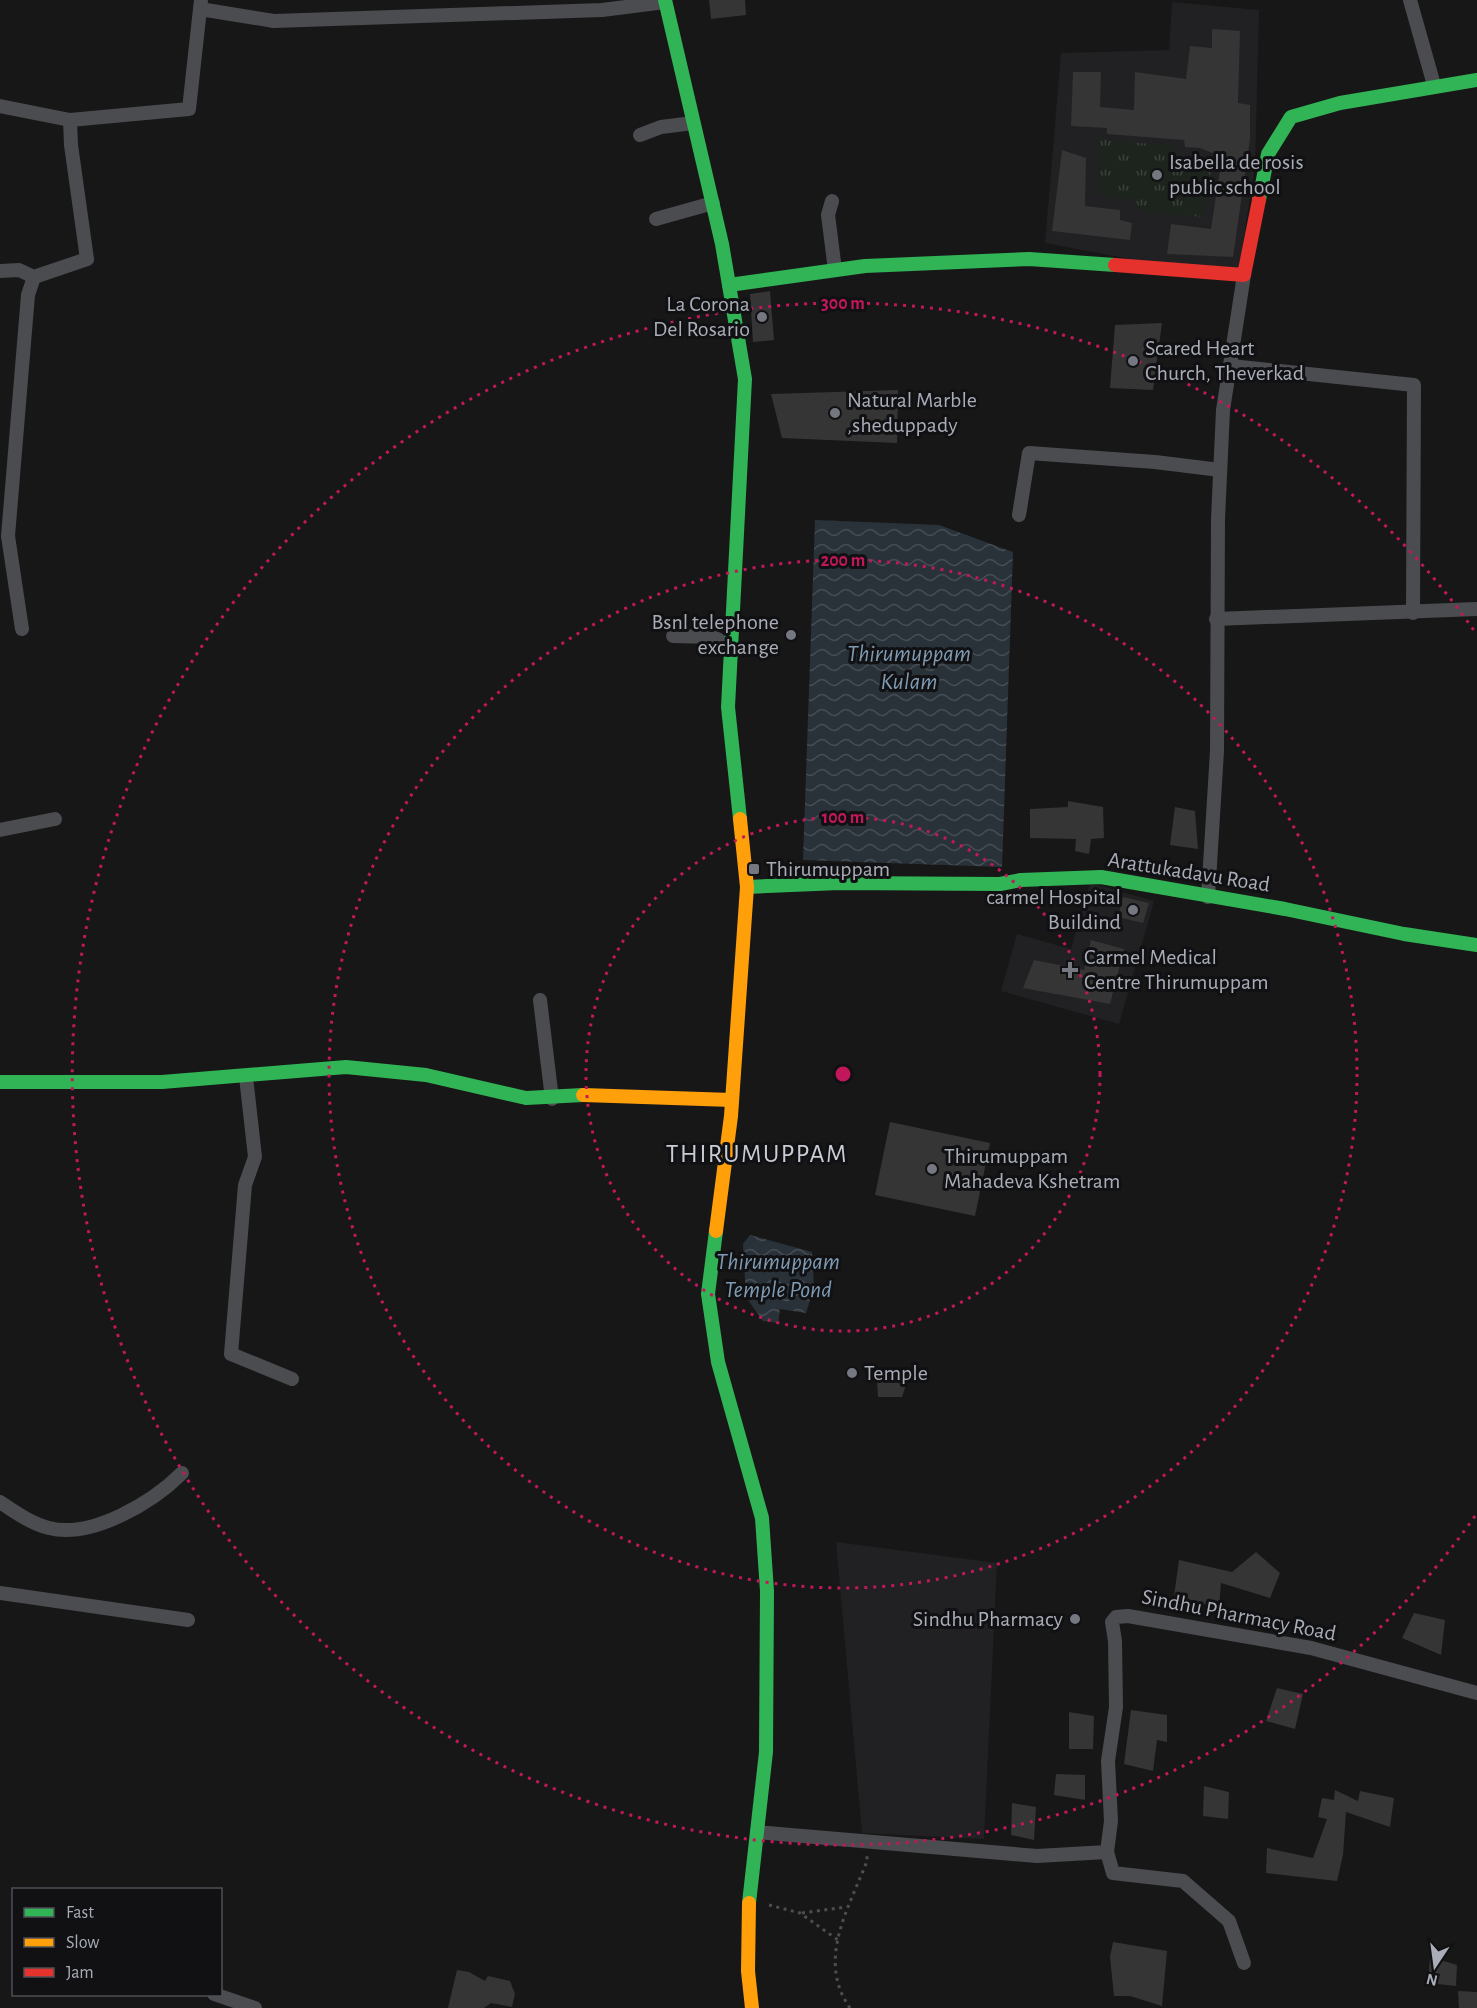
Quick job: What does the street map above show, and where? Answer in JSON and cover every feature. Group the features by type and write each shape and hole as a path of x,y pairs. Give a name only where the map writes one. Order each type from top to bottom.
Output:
{"main road":[{"path":"665,1 712,203 745,379 728,707 747,887 732,1100 708,1294 718,1362 762,1518 767,1591 766,1752 749,1904 748,1971 752,2008"},
{"path":"729,285 835,270 1029,259 1244,274 1268,154 1291,117 1340,103 1477,80"},
{"name":"Arattukadavu Road","path":"747,887 839,884 1000,884 1021,880 1101,877 1285,909 1404,934 1477,945"},
{"path":"0,1082 162,1082 246,1077 346,1067 426,1075 525,1098 552,1099 605,1094 732,1100"}],"street":[{"path":"1410,0 1434,86"},
{"path":"0,106 70,120 189,109 201,4 274,21 590,10 665,1"},
{"path":"0,271 19,270 34,277 87,259 71,145 70,120"},
{"path":"640,135 661,127 693,123"},
{"path":"832,201 828,215 835,270"},
{"path":"656,219 712,203"},
{"path":"1208,897 1217,751 1216,620 1223,410 1244,274"},
{"path":"22,630 8,536 6,463 28,296 34,277"},
{"path":"1231,366 1414,385 1413,613"},
{"path":"1019,515 1029,453 1155,462 1220,470"},
{"path":"1216,620 1477,609"},
{"path":"673,636 713,637 731,646"},
{"path":"0,830 55,819"},
{"path":"540,1000 552,1099"},
{"path":"246,1077 255,1157 245,1185 231,1354 292,1379"},
{"path":"0,1502 49,1528 72,1530 126,1512 163,1492 182,1473"},
{"path":"0,1593 188,1620"},
{"name":"Sindhu Pharmacy Road","path":"1107,1852 1111,1821 1108,1761 1116,1707 1115,1641 1112,1622 1116,1617 1128,1616 1311,1648 1477,1693"},
{"path":"757,1832 1037,1856 1107,1852 1113,1873 1182,1881 1229,1921 1244,1963"},
{"path":"217,1996 255,2008"}],"path":[{"path":"850,2008 835,1974 835,1955 846,1908 867,1862 867,1846"},
{"path":"749,1904 800,1913 846,1908"},
{"path":"800,1913 838,1940"}],"shaded area":[{"path":"1172,2 1259,10 1255,166 1239,268 1141,261 1045,243 1061,53 1169,50"},
{"name":"Carmel Medical Centre Thirumuppam","path":"1090,883 1154,901 1119,1024 1001,991 1017,934 1071,949"},
{"path":"836,1542 997,1563 984,1839 862,1833"}],"green space":[{"path":"1098,139 1172,146 1173,154 1212,161 1205,217 1142,212 1135,200 1097,194"}],"water":[{"name":"Thirumuppam Kulam","path":"815,520 939,525 1013,552 1002,867 803,860"},
{"name":"Thirumuppam Temple Pond","path":"750,1235 812,1252 814,1287 806,1313 780,1309 778,1323 763,1321 746,1297 743,1244"}],"building":[{"path":"709,0 745,0 746,15 711,19"},
{"path":"1212,29 1240,31 1238,103 1250,105 1250,139 1233,257 1167,254 1171,224 1211,229 1222,157 1200,148 1185,147 1184,140 1107,134 1107,128 1071,126 1073,72 1101,72 1100,107 1134,110 1135,72 1186,79 1190,46 1212,48"},
{"path":"1062,150 1086,158 1085,206 1120,210 1120,220 1132,223 1130,240 1052,231"},
{"name":"La Corona Del Rosario","path":"770,291 774,340 753,342 750,294"},
{"path":"1162,323 1153,390 1110,388 1115,325"},
{"path":"898,390 897,443 782,438 771,394"},
{"path":"1068,801 1103,807 1104,838 1091,839 1089,854 1075,851 1076,839 1030,838 1030,809 1068,807"},
{"path":"1175,807 1195,811 1198,849 1170,845"},
{"name":"carmel Hospital Buildind","path":"1123,897 1149,903 1143,923 1118,917"},
{"path":"1091,940 1124,949 1110,1004 1023,988 1034,960 1084,970"},
{"name":"Thirumuppam Mahadeva Kshetram","path":"890,1122 990,1143 975,1216 875,1195"},
{"path":"908,1379 902,1397 878,1397 877,1381"},
{"path":"1256,1552 1280,1573 1270,1598 1221,1583 1219,1608 1174,1596 1179,1560 1232,1572"},
{"path":"1414,1613 1445,1620 1441,1655 1402,1638"},
{"path":"1277,1688 1303,1694 1295,1729 1266,1721"},
{"path":"1131,1710 1167,1715 1167,1742 1157,1740 1153,1771 1124,1764"},
{"path":"1069,1712 1094,1716 1093,1749 1069,1749"},
{"path":"1056,1774 1085,1775 1085,1800 1054,1795"},
{"path":"1204,1786 1229,1792 1228,1819 1203,1816"},
{"path":"1335,1790 1358,1801 1360,1791 1394,1798 1390,1827 1346,1812 1343,1855 1337,1881 1266,1873 1267,1848 1313,1858 1327,1819 1318,1817 1322,1798 1334,1800"},
{"path":"1012,1803 1036,1807 1034,1840 1011,1835"},
{"path":"1113,1942 1167,1951 1162,2006 1130,1996 1114,1996 1110,1957"},
{"path":"1430,1957 1457,1965 1456,1986 1428,1983"},
{"path":"457,1970 469,1972 485,1981 488,1976 510,1981 515,1994 512,2007 491,2003 484,2008 448,2008"},
{"path":"1458,1991 1477,1992 1477,2008 1459,2008"}],"traffic: fast":[{"path":"665,0 722,244 745,379 728,707 740,819"},
{"path":"1259,200 1268,154 1291,117 1340,103 1477,80"},
{"path":"729,285 865,266 1029,259 1115,265"},
{"path":"747,887 839,883 1000,884 1021,880 1101,877 1285,909 1404,934 1477,945"},
{"path":"0,1082 162,1082 346,1067 426,1075 526,1098 583,1095"},
{"path":"716,1231 708,1294 718,1362 762,1518 767,1591 766,1752 749,1903"}],"traffic: slow":[{"path":"716,1231 731,1116 747,887 740,819"},
{"path":"583,1095 732,1100"},
{"path":"749,1903 748,1971 752,2008"}],"traffic: jam":[{"path":"1115,265 1244,275 1259,200"}],"place":[{"name":"Isabella de rosis public school","path":"1157,175"},
{"name":"La Corona Del Rosario","path":"762,317"},
{"name":"Scared Heart Church, Theverkad","path":"1133,361"},
{"name":"Natural Marble ,sheduppady","path":"835,413"},
{"name":"Bsnl telephone exchange","path":"791,635"},
{"name":"Thirumuppam","path":"754,869"},
{"name":"carmel Hospital Buildind","path":"1133,910"},
{"name":"Carmel Medical Centre Thirumuppam","path":"1070,970"},
{"name":"Thirumuppam Mahadeva Kshetram","path":"932,1169"},
{"name":"Temple","path":"852,1373"},
{"name":"Sindhu Pharmacy","path":"1075,1619"}],"district":[{"name":"THIRUMUPPAM","path":"757,1154"}]}
